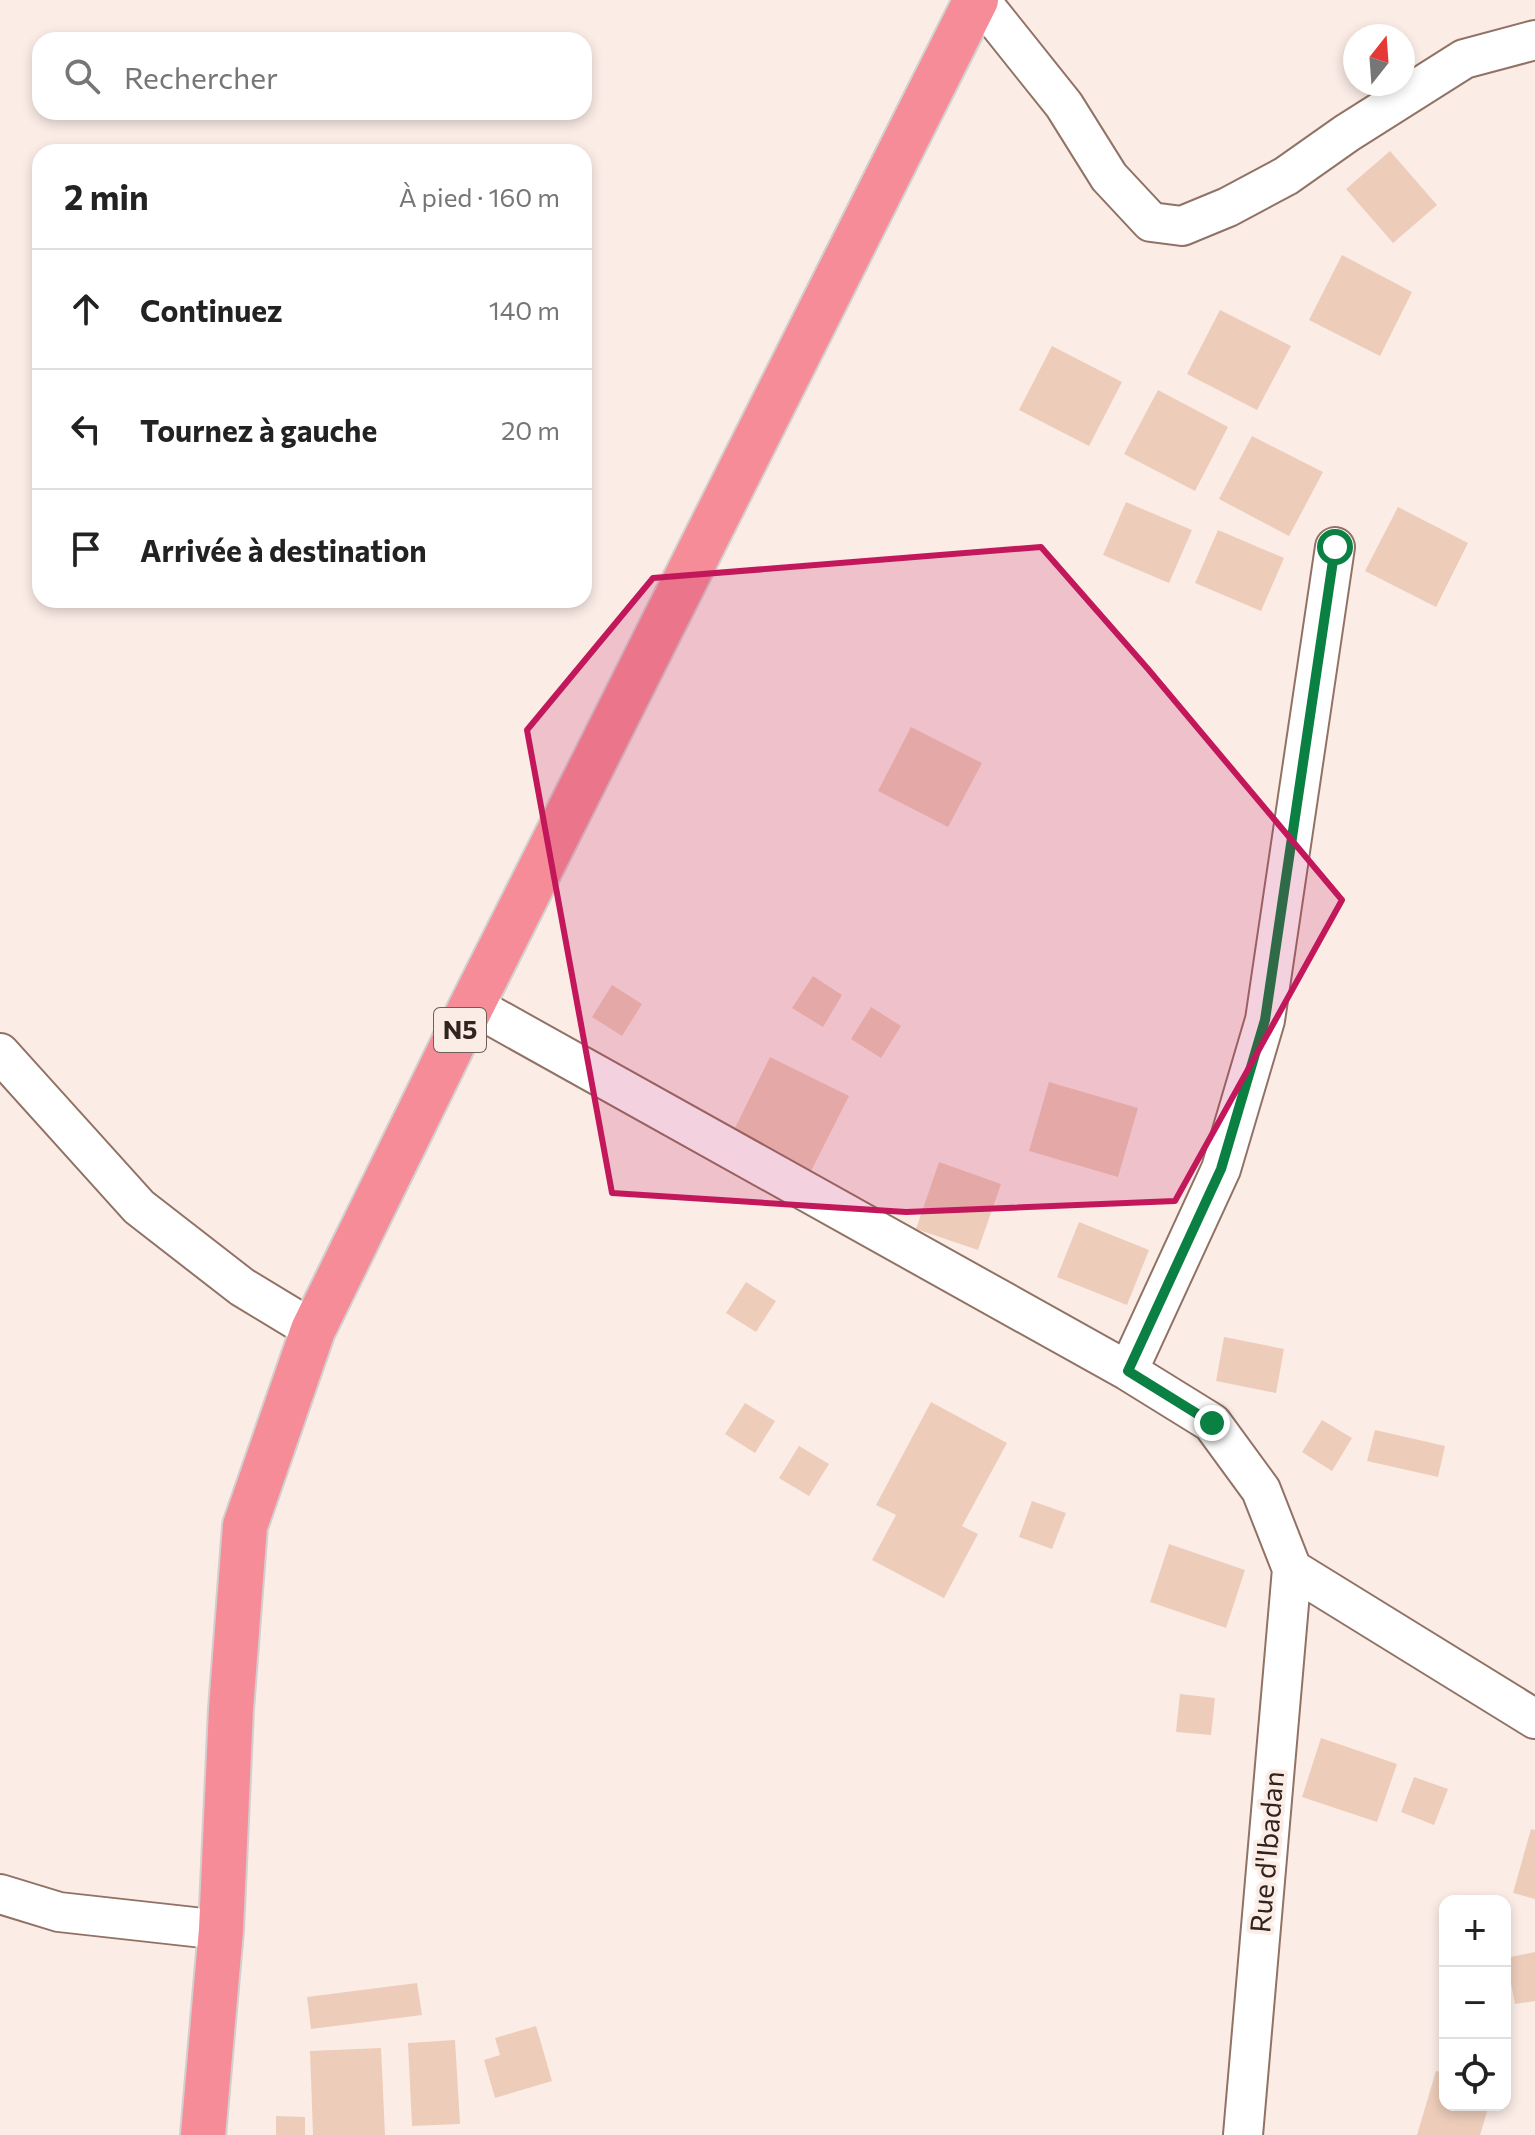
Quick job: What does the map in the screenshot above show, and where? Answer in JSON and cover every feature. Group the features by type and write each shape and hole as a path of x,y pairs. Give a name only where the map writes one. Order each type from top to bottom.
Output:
{"highway":[{"name":"N5","path":"203,2135 221,1930 231,1709 245,1526 313,1330 472,1005 978,0"}],"street":[{"path":"978,0 1064,105 1109,177 1151,222 1182,226 1228,207 1286,176 1347,133 1464,59 1535,40"},
{"path":"1128,1371 1221,1169 1265,1020 1335,547"},
{"path":"472,1005 1128,1371 1212,1423 1261,1490 1292,1569 1535,1719"},
{"path":"0,1053 139,1207 242,1287 313,1330"},
{"name":"Rue d'Ibadan","path":"1243,2135 1292,1569"},
{"path":"0,1894 59,1912 221,1930"}],"highlighted area":[{"path":"1041,547 1342,900 1175,1201 906,1212 612,1193 527,730 653,578"}],"building":[{"path":"1390,151 1437,205 1393,243 1346,189"},
{"path":"1342,255 1412,292 1380,356 1309,320"},
{"path":"1220,310 1291,346 1257,410 1187,374"},
{"path":"1052,346 1122,382 1089,446 1019,410"},
{"path":"1158,390 1228,427 1195,491 1124,454"},
{"path":"1252,436 1323,472 1289,536 1219,499"},
{"path":"1126,502 1192,530 1169,583 1103,555"},
{"path":"1398,507 1468,543 1436,607 1365,571"},
{"path":"1218,530 1284,558 1261,611 1195,583"},
{"path":"911,727 982,763 948,827 878,791"},
{"path":"813,976 842,995 823,1027 792,1008"},
{"path":"612,985 642,1004 622,1036 592,1017"},
{"path":"871,1007 901,1026 881,1058 851,1039"},
{"path":"770,1057 849,1096 807,1179 729,1140"},
{"path":"1049,1082 1138,1108 1118,1177 1029,1151"},
{"path":"939,1162 1001,1184 978,1250 916,1229"},
{"path":"1079,1222 1149,1250 1127,1305 1057,1277"},
{"path":"746,1282 776,1301 756,1332 726,1313"},
{"path":"1224,1337 1284,1349 1276,1393 1216,1381"},
{"path":"931,1402 1007,1443 962,1526 978,1534 944,1598 872,1560 896,1515 876,1505"},
{"path":"745,1403 775,1421 755,1453 725,1434"},
{"path":"1322,1420 1352,1438 1332,1471 1302,1452"},
{"path":"1375,1430 1445,1446 1438,1477 1367,1461"},
{"path":"799,1446 829,1464 809,1496 779,1478"},
{"path":"1032,1501 1066,1513 1052,1549 1019,1537"},
{"path":"1169,1544 1245,1570 1226,1628 1150,1602"},
{"path":"1180,1694 1215,1698 1211,1735 1176,1732"},
{"path":"1321,1738 1397,1764 1377,1822 1302,1797"},
{"path":"1414,1777 1448,1789 1434,1825 1401,1812"},
{"path":"1531,1829 1535,1830 1535,1899 1513,1893"},
{"path":"1535,1952 1535,2001 1515,2004 1511,1957"},
{"path":"417,1983 422,2015 311,2029 307,1997"},
{"path":"536,2026 552,2081 495,2098 484,2060 500,2055 495,2038"},
{"path":"455,2040 460,2124 412,2126 408,2043"},
{"path":"381,2048 385,2135 313,2135 310,2051"},
{"path":"1436,2071 1439,2072 1439,2111 1487,2111 1480,2135 1417,2135"},
{"path":"276,2116 305,2117 305,2135 276,2135"}],"route":[{"path":"1212,1423 1128,1371 1221,1169 1265,1020 1335,547"}]}
